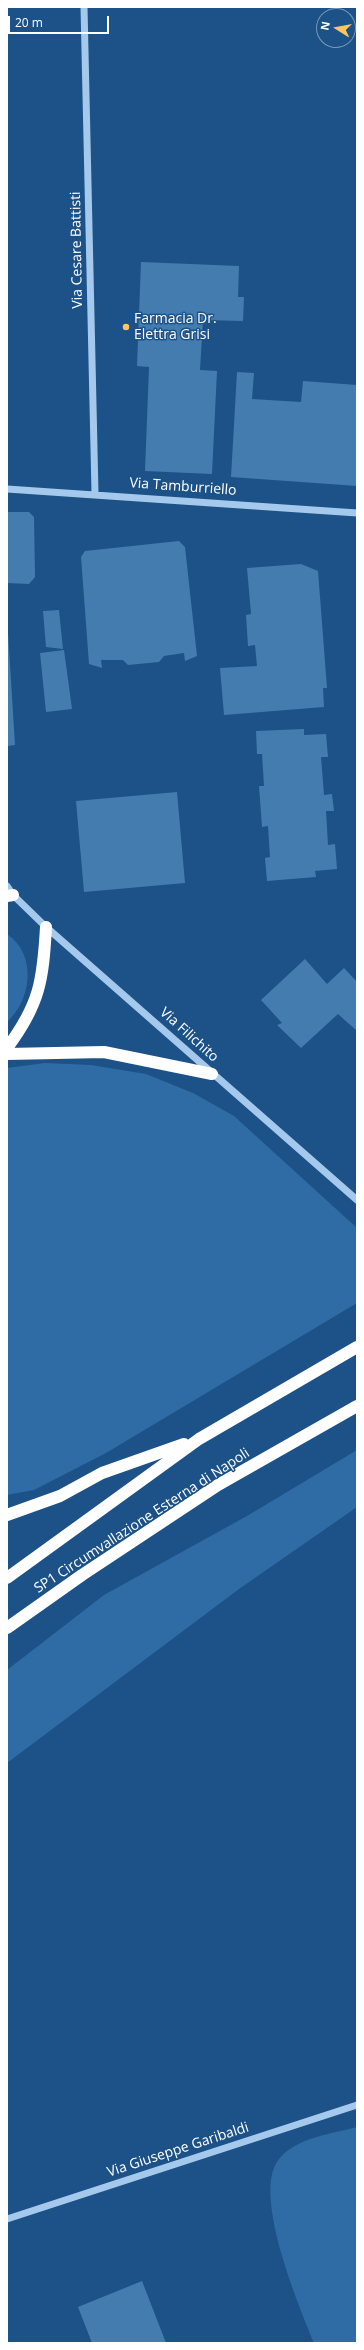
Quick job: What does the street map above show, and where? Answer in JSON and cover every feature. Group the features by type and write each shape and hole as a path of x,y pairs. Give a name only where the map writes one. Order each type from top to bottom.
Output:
{"highway":[{"path":"7,1048 24,1025 38,994 44,963 46,927"},
{"path":"7,1054 104,1052 212,1074"},
{"name":"SP1 Circumvallazione Esterna di Napoli","path":"7,1578 198,1439 357,1347"},
{"name":"SP1 Circumvallazione Esterna di Napoli","path":"7,1628 82,1575 218,1486 357,1406"},
{"path":"7,1515 60,1496 102,1473 198,1439"}],"street":[{"name":"Via Cesare Battisti","path":"84,7 95,493"},
{"name":"Via Tamburriello","path":"7,489 95,493 357,513"},
{"name":"Via Filichito","path":"9,892 46,927 212,1074 357,1200"},
{"name":"Via Giuseppe Garibaldi","path":"7,2219 357,2105"}],"shaded area":[{"path":"7,934 17,943 23,954 27,966 28,978 26,990 21,1002 15,1013 7,1022"},
{"path":"45,1063 91,1065 146,1074 193,1093 234,1116 357,1228 357,1303 106,1453 34,1490 7,1495 7,1068"},
{"path":"357,1450 357,1507 239,1589 7,1763 7,1670 104,1595 247,1516"},
{"path":"357,2127 357,2343 314,2343 298,2303 280,2250 274,2222 271,2197 272,2175 279,2159 295,2146 315,2137"}],"building":[{"path":"141,262 239,266 238,297 244,297 243,321 203,320 200,370 217,371 212,474 145,471 149,367 137,366"},
{"path":"237,372 254,373 252,399 301,402 303,381 357,385 357,486 231,477"},
{"path":"7,512 29,512 34,517 35,577 29,584 7,583"},
{"path":"179,541 185,547 197,656 185,661 184,653 164,656 159,662 128,665 123,660 101,660 102,668 89,664 81,557 85,551"},
{"path":"301,564 318,571 327,688 323,688 324,707 224,715 220,668 257,666 255,645 248,646 246,615 251,614 247,568"},
{"path":"59,610 63,649 46,647 43,611"},
{"path":"7,616 15,745 7,746"},
{"path":"64,650 72,709 46,712 40,653"},
{"path":"304,729 304,735 326,734 328,757 321,757 324,795 332,794 334,811 326,811 328,845 335,844 337,869 315,871 316,877 267,881 265,858 270,857 268,826 262,827 259,786 264,786 262,754 257,754 256,731"},
{"path":"177,792 185,883 84,892 76,801"},
{"path":"305,959 327,984 344,968 357,982 357,1031 338,1014 301,1048 277,1025 282,1023 261,1000"},
{"path":"142,2281 166,2343 92,2343 78,2307"}],"place":[{"name":"Farmacia Dr. Elettra Grisi","path":"126,327"}]}
